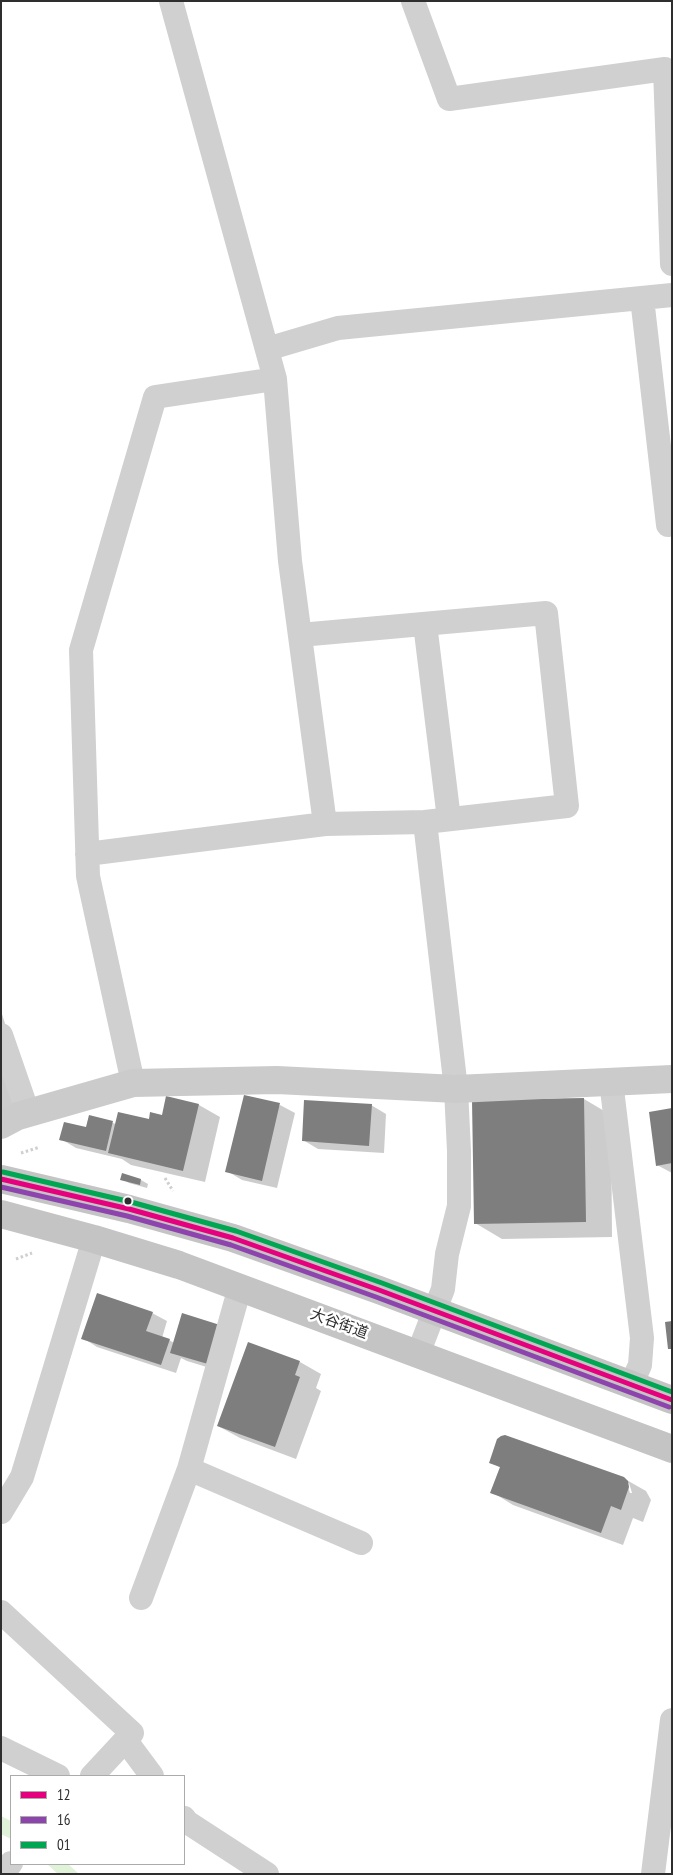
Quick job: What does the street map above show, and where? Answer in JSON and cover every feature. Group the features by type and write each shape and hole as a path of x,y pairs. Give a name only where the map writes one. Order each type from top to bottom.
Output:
{"main road":[{"path":"1,1179 129,1209 233,1238 672,1400"},
{"name":"大谷街道","path":"1,1214 94,1239 179,1265 672,1449"}],"street":[{"path":"171,1 274,378 290,561 324,824"},
{"path":"413,1 449,99 665,69 672,264"},
{"path":"266,349 338,328 672,295"},
{"path":"642,298 668,525"},
{"path":"132,1083 88,876 81,650 155,397 274,378"},
{"path":"87,854 324,824 425,822 568,806 546,613 300,634"},
{"path":"425,624 449,819"},
{"path":"418,1354 443,1289 448,1254 459,1206 456,1089 425,822"},
{"path":"1,1035 28,1113"},
{"path":"1,1126 18,1116 132,1083 277,1080 456,1089 672,1079"},
{"path":"611,1081 642,1338 640,1364 632,1385"},
{"path":"1,1512 22,1477 94,1239"},
{"path":"141,1598 189,1469 240,1287"},
{"path":"189,1469 361,1543"},
{"path":"1,1612 132,1733 93,1775"},
{"path":"653,1874 672,1720"},
{"path":"126,1741 151,1775"},
{"path":"1,1748 56,1775"},
{"path":"185,1819 267,1874"}],"path":[{"path":"23,1154 40,1147"}],"shaded area":[{"path":"1,1816 10,1820 10,1838 1,1834"},
{"path":"48,1865 69,1865 79,1874 58,1874"}],"building":[{"path":"244,1095 280,1103 262,1181 225,1172"},
{"path":"166,1096 199,1104 183,1171 108,1153 118,1112 149,1119 150,1112 162,1115"},
{"path":"584,1098 586,1222 474,1224 472,1100"},
{"path":"304,1100 372,1104 369,1146 302,1141"},
{"path":"672,1108 672,1163 656,1166 649,1112"},
{"path":"89,1115 113,1121 106,1151 59,1140 64,1122 86,1127"},
{"path":"122,1173 141,1179 140,1185 120,1180"},
{"path":"97,1293 153,1312 146,1331 170,1339 161,1365 81,1339"},
{"path":"182,1313 220,1325 208,1364 170,1353"},
{"path":"672,1321 672,1349 668,1349 665,1322"},
{"path":"248,1342 300,1361 295,1375 300,1377 275,1447 217,1426"},
{"path":"505,1435 624,1477 628,1481 629,1487 621,1510 611,1506 601,1533 490,1493 500,1467 489,1463 497,1439"}],"transit line":[{"name":"01","path":"3,1172 131,1202 236,1231 382,1283 672,1392"},
{"name":"12","path":"1,1179 129,1209 233,1238 379,1290 672,1400"},
{"name":"16","path":"1,1187 127,1216 231,1245 376,1297 669,1407"}]}
